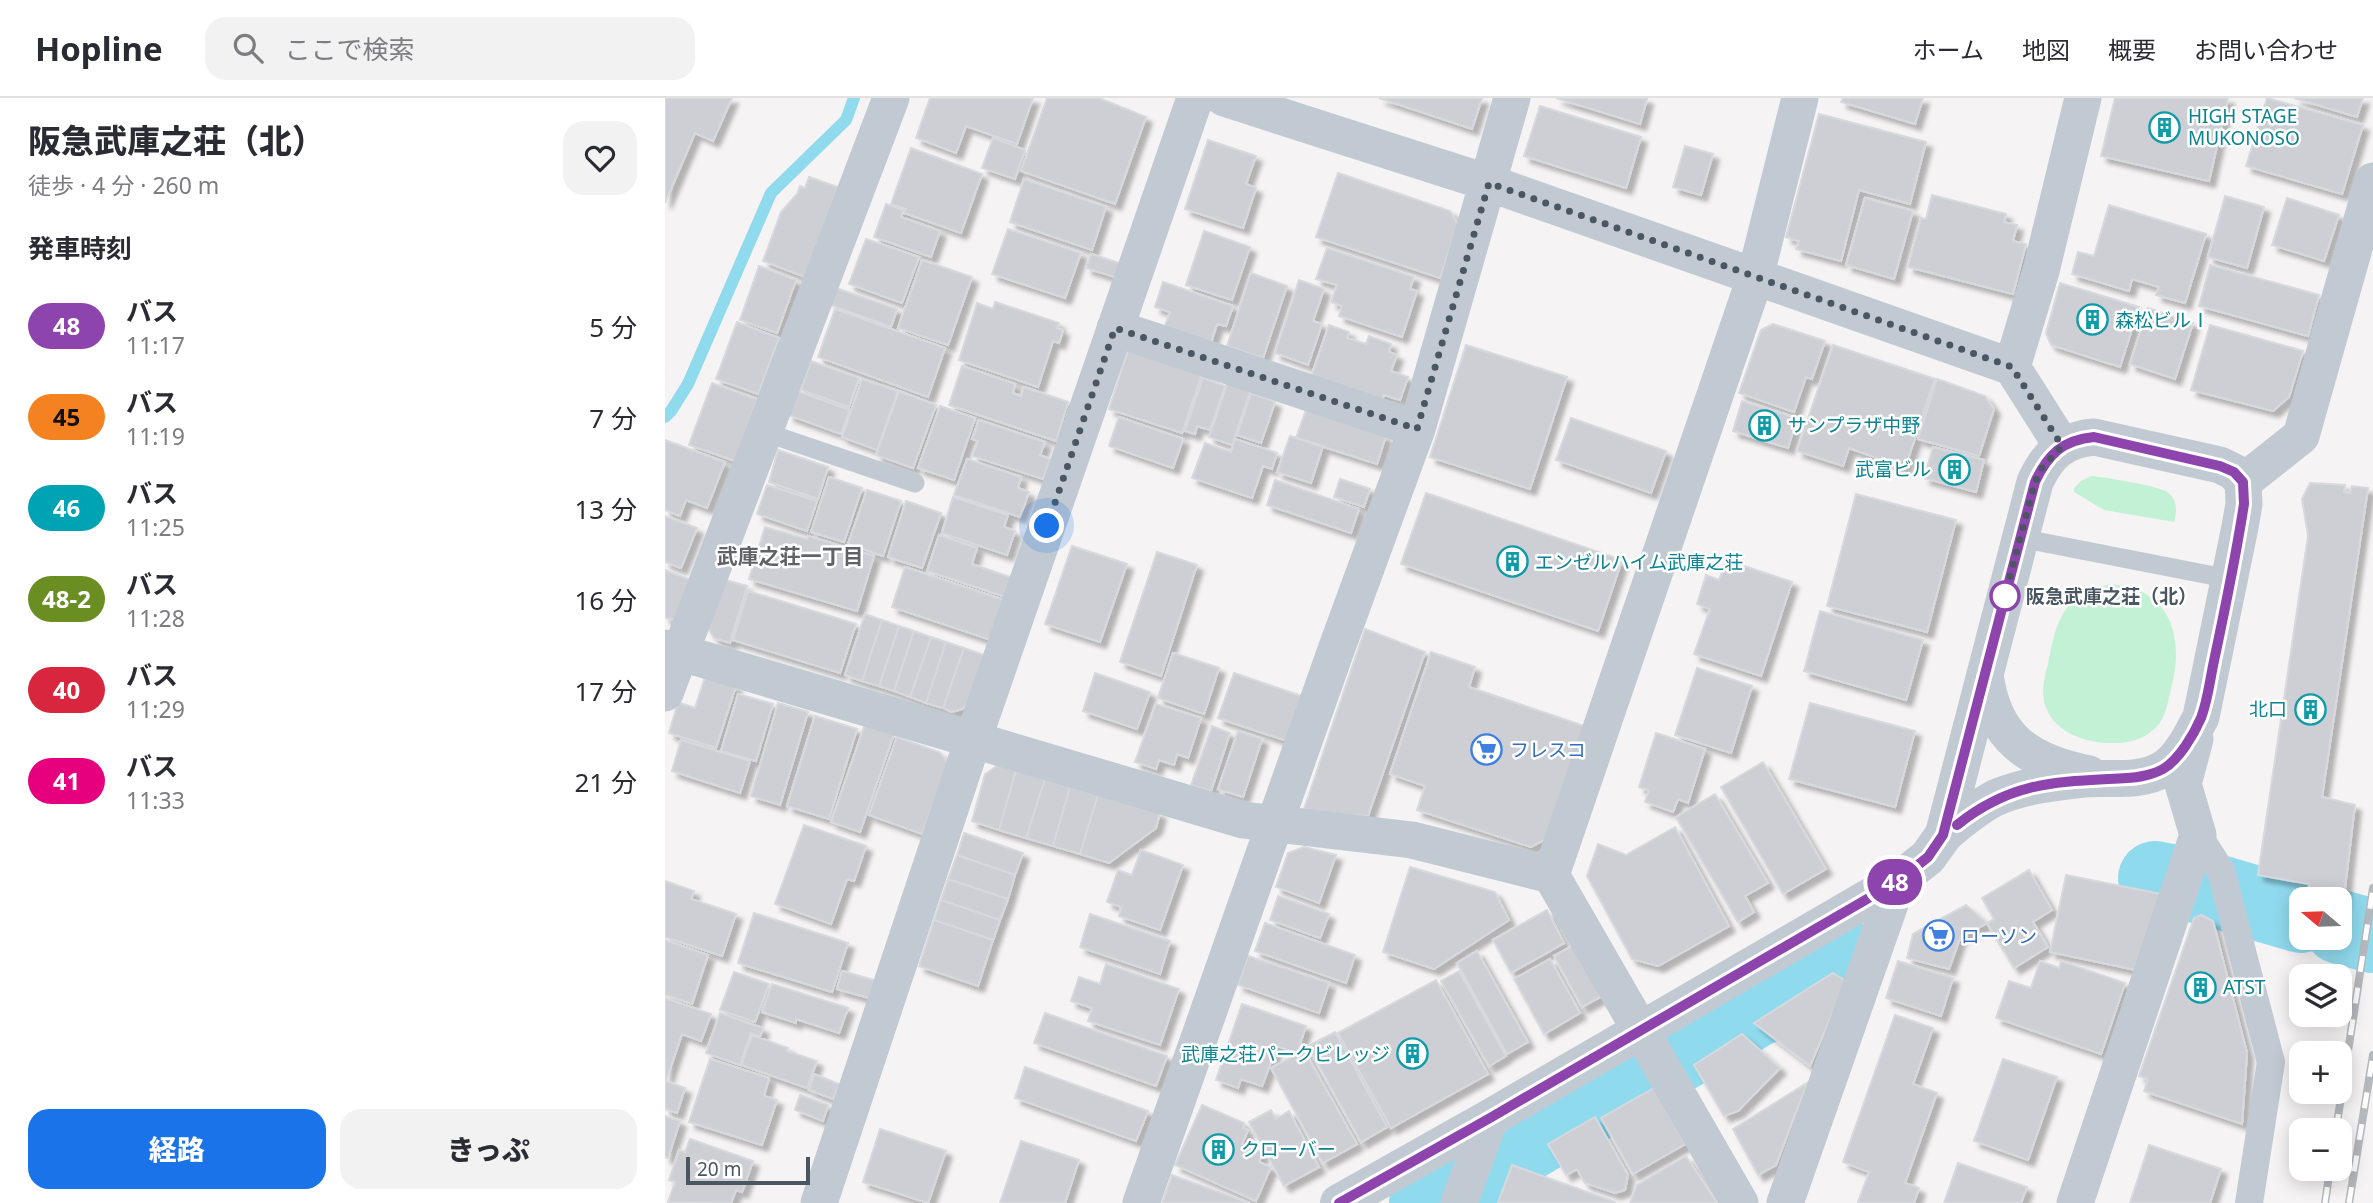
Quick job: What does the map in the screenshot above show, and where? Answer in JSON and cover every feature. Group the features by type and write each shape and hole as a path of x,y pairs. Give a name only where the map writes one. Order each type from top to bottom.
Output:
{"street":[{"path":"665,693 672,650 764,432 891,98"},
{"path":"819,1203 973,740 1195,98"},
{"path":"1224,98 1489,183 2012,367 2062,446"},
{"path":"1140,1203 1417,429 1512,98"},
{"path":"1551,875 1755,278 1800,98"},
{"path":"2012,367 2041,271 2083,98"},
{"path":"2243,482 2301,436 2373,181"},
{"path":"1115,328 1417,429"},
{"path":"1943,835 2035,482 2042,468 2062,446 2078,439 2094,437 2220,466 2234,472 2243,482 2244,504 2201,718 2183,784 2204,853 2233,917 2271,1062 2249,1203"},
{"path":"672,650 1243,820 1412,840 1551,875 1740,1203"},
{"path":"1985,674 1994,713 2020,748 2075,771 2108,778"},
{"path":"1339,1203 1490,1118 1655,1057 1898,881 1928,857 1943,835 1996,798 2044,785 2128,778 2164,769 2191,737 2201,718"},
{"path":"2074,1203 2176,900 2204,853"},
{"path":"1785,1203 1898,881"},
{"path":"1459,1201 1490,1118"}],"lane":[{"path":"764,432 915,483"},
{"path":"2020,538 2230,579"}],"green space":[{"path":"2091,476 2167,492 2175,502 2174,522 2104,510 2074,492 2074,488 2081,481"},
{"path":"2111,584 2148,595 2160,606 2169,619 2176,651 2171,689 2161,720 2155,729 2145,736 2122,743 2082,739 2062,729 2048,712 2043,696 2052,644 2066,610 2083,594"}],"building":[{"path":"665,98 732,98 713,141 695,133 665,203"},
{"path":"930,98 1033,98 1017,144 966,126 956,153 916,138"},
{"path":"1047,98 1099,98 1146,117 1115,204 1021,171"},
{"path":"1379,98 1482,98 1472,129"},
{"path":"1556,98 1646,98 1647,99 1640,124"},
{"path":"1843,98 1923,98 1915,124 1841,102"},
{"name":"HIGH STAGE MUKONOSO","path":"2115,98 2228,98 2209,181 2101,156"},
{"path":"2267,98 2363,125 2342,194 2246,166"},
{"path":"2294,98 2363,98 2357,117"},
{"path":"1540,106 1641,137 1626,188 1524,156"},
{"path":"1819,114 1926,142 1910,204 1859,190 1841,261 1796,249 1799,241 1786,237"},
{"path":"993,138 1025,150 1015,179 982,168"},
{"path":"1208,140 1256,156 1246,184 1256,188 1243,228 1185,209"},
{"path":"1685,146 1713,154 1701,195 1673,187"},
{"path":"911,148 982,174 961,233 904,213 906,209 891,204"},
{"path":"1338,173 1450,211 1458,225 1440,278 1316,237"},
{"path":"809,177 838,187 805,277 763,261 781,212 797,194 800,186 805,188"},
{"path":"1024,179 1106,207 1092,250 1010,222"},
{"path":"1932,195 2006,214 2004,222 2017,225 2013,241 2026,244 2013,294 1908,267 1921,218 1926,219"},
{"path":"2225,196 2264,207 2247,268 2208,257"},
{"path":"1865,198 1913,211 1894,279 1846,265"},
{"path":"2287,198 2339,215 2324,261 2272,245"},
{"path":"886,204 904,210 901,217 940,231 931,257 874,237"},
{"path":"2109,205 2206,234 2185,303 2156,295 2159,287 2132,279 2129,291 2072,274 2078,252 2094,256"},
{"path":"1008,229 1081,253 1065,298 992,274"},
{"path":"1204,231 1250,247 1232,300 1186,285"},
{"path":"866,239 919,257 902,303 849,284"},
{"path":"1327,248 1414,277 1410,289 1417,291 1402,337 1339,316 1342,306 1331,302 1337,285 1316,279"},
{"path":"1091,254 1122,264 1118,278 1086,268"},
{"path":"922,260 972,277 948,345 898,328"},
{"path":"2210,265 2319,295 2308,336 2199,306"},
{"path":"759,266 796,280 777,333 740,320"},
{"path":"1251,273 1287,286 1263,358 1227,346"},
{"path":"1299,280 1324,289 1313,321 1322,324 1308,365 1275,353"},
{"path":"1163,282 1233,306 1226,326 1217,324 1211,343 1164,328 1170,312 1155,307"},
{"name":"森松ビルⅠ","path":"2060,283 2139,307 2120,367 2051,345 2046,333"},
{"path":"836,288 897,309 891,327 830,305"},
{"path":"995,302 1059,323 1057,328 1063,330 1059,343 1053,341 1038,387 959,360 977,303 993,309"},
{"path":"2148,308 2193,323 2175,379 2130,364"},
{"path":"835,309 945,348 928,397 818,357"},
{"path":"737,322 779,338 758,394 716,379"},
{"path":"1773,324 1825,341 1812,379 1806,377 1794,412 1739,393 1761,330"},
{"path":"1329,325 1349,332 1347,338 1366,344 1369,336 1391,344 1389,352 1397,355 1391,371 1408,377 1400,400 1384,395 1382,401 1311,377"},
{"path":"2210,325 2303,351 2289,397 2273,411 2191,390"},
{"path":"1130,344 1204,368 1182,433 1109,409"},
{"path":"1466,345 1567,377 1530,489 1430,457"},
{"path":"1833,345 1935,379 1905,468 1849,448 1843,466 1797,451"},
{"path":"811,361 859,378 849,407 801,390"},
{"path":"962,366 1015,384 1013,393 1021,396 1024,387 1068,402 1056,441 949,405"},
{"path":"1203,378 1225,386 1210,430 1197,426 1195,434 1185,431"},
{"path":"1229,378 1252,386 1232,445 1209,437"},
{"path":"862,379 898,391 877,450 842,437"},
{"path":"1937,379 1985,396 1994,409 1979,456 1918,439"},
{"path":"712,383 757,399 735,461 689,445"},
{"path":"797,391 850,410 841,434 788,415"},
{"path":"899,391 936,405 913,468 876,455"},
{"path":"1251,393 1275,402 1261,443 1237,435"},
{"name":"サンプラザ中野","path":"1742,401 1797,418 1788,448 1733,431"},
{"path":"940,406 975,418 954,480 918,468"},
{"path":"1306,410 1386,436 1377,464 1296,438"},
{"path":"1119,417 1183,439 1173,468 1109,446"},
{"path":"1571,418 1666,451 1651,493 1556,460"},
{"path":"979,420 1045,442 1040,455 1050,459 1043,479 972,456 978,441 972,439"},
{"path":"1290,436 1323,446 1311,483 1277,472"},
{"path":"1235,439 1277,453 1272,469 1263,466 1252,498 1192,478 1205,443 1231,452"},
{"path":"665,440 725,462 707,508 686,500 680,516 665,510"},
{"name":"武富ビル","path":"1933,447 1984,460 1976,492 1924,478"},
{"path":"778,450 828,467 818,499 769,482"},
{"path":"967,459 1021,477 1018,488 1029,492 1020,517 954,495"},
{"path":"829,477 862,488 844,542 811,532"},
{"path":"1340,479 1370,489 1364,507 1334,497"},
{"path":"1275,480 1359,509 1351,533 1267,505"},
{"name":"北口","path":"2310,483 2345,485 2344,492 2350,493 2352,486 2368,488 2322,797 2355,805 2345,887 2309,887 2309,884 2258,875 2308,536 2302,499"},
{"path":"767,485 817,501 807,531 757,514"},
{"path":"867,490 901,501 883,556 848,544"},
{"name":"エンゼルハイム武庫之荘","path":"1426,493 1622,560 1598,631 1401,564"},
{"path":"1856,494 1956,520 1927,632 1827,606"},
{"path":"953,497 1008,515 1004,527 1015,531 1007,555 942,533"},
{"path":"906,501 941,513 922,568 888,557"},
{"path":"665,516 697,528 681,568 665,562"},
{"path":"765,527 807,539 808,536 874,556 857,611 749,579"},
{"path":"939,535 977,548 972,564 1013,578 1006,597 927,571"},
{"path":"1072,546 1127,564 1100,642 1045,624"},
{"path":"1157,552 1197,565 1161,676 1120,662"},
{"path":"1726,560 1792,582 1761,676 1694,654 1710,609 1697,604 1706,575 1719,580"},
{"path":"905,567 1004,600 991,640 892,607"},
{"path":"665,570 691,580 675,620 665,618"},
{"path":"722,579 747,586 730,643 714,638 706,625"},
{"path":"748,591 856,624 840,673 733,640"},
{"path":"1820,611 1923,640 1906,700 1804,671"},
{"path":"865,614 882,620 862,681 845,675"},
{"path":"882,620 899,626 879,686 862,681"},
{"path":"899,626 914,631 894,691 879,686"},
{"path":"1365,629 1425,652 1368,816 1303,812"},
{"path":"914,631 931,637 910,697 894,691"},
{"path":"931,637 946,642 926,703 910,697"},
{"path":"946,642 964,648 943,708 926,703"},
{"path":"964,648 987,656 972,699 962,709 952,712 943,708"},
{"name":"フレスコ","path":"1431,652 1475,667 1469,687 1584,726 1546,839 1531,847 1417,810 1425,786 1390,774"},
{"path":"1173,653 1219,668 1204,714 1158,698"},
{"path":"1697,668 1752,686 1731,753 1675,735"},
{"path":"1095,673 1150,692 1137,729 1083,711"},
{"path":"1234,673 1301,696 1287,741 1218,718"},
{"path":"705,677 736,686 716,748 669,733 678,702 695,708"},
{"path":"738,694 773,704 756,761 721,751"},
{"path":"778,703 808,712 780,805 751,796"},
{"path":"1810,703 1915,731 1895,807 1789,779"},
{"path":"1156,704 1201,718 1188,758 1177,754 1174,765 1159,760 1156,769 1135,762"},
{"path":"815,716 857,729 829,819 787,806"},
{"path":"865,724 894,734 860,832 831,822"},
{"path":"1212,726 1230,733 1211,791 1191,785"},
{"path":"1238,731 1262,739 1243,797 1218,789"},
{"path":"1656,733 1705,749 1688,803 1678,799 1673,812 1645,802 1649,790 1639,787"},
{"path":"897,737 939,752 945,758 947,766 922,834 869,815"},
{"path":"681,740 750,761 740,793 672,771"},
{"path":"1763,762 1826,869 1783,894 1721,787"},
{"path":"998,765 1016,770 999,830 972,821 985,774"},
{"path":"1016,770 1045,779 1026,838 999,830"},
{"path":"1045,779 1070,787 1053,846 1026,838"},
{"path":"1070,787 1098,795 1080,854 1053,846"},
{"path":"1715,794 1768,883 1745,896 1754,912 1738,922 1676,817"},
{"path":"1098,795 1160,813 1156,828 1109,863 1080,854"},
{"path":"804,825 866,846 854,881 847,879 831,924 775,904"},
{"path":"1675,827 1729,926 1658,966 1632,959 1587,876 1598,844 1626,855"},
{"path":"964,833 1023,853 1015,875 957,855"},
{"path":"1304,847 1336,855 1319,903 1276,887 1288,853"},
{"path":"1141,850 1183,865 1160,930 1119,916 1121,907 1107,902 1118,870 1132,875"},
{"path":"957,855 1015,875 1008,899 948,879"},
{"path":"1410,867 1495,892 1509,920 1434,969 1383,952"},
{"path":"2029,870 2052,910 2033,922 2048,947 2014,968 1987,923 1994,919 1982,898"},
{"path":"2066,875 2161,894 2136,970 2050,952"},
{"path":"948,879 1008,899 1000,920 941,900"},
{"path":"665,881 694,891 691,899 736,914 722,956 665,937"},
{"path":"1278,896 1329,914 1320,938 1270,920"},
{"path":"941,900 1000,920 993,940 934,920"},
{"name":"ローソン","path":"1966,905 1987,923 1960,938 1949,969 1907,958 1913,934"},
{"path":"1547,910 1564,943 1511,973 1493,940"},
{"path":"754,913 848,943 832,992 738,963"},
{"path":"1090,914 1170,941 1160,974 1080,947"},
{"name":"ATST","path":"2201,915 2213,921 2247,1053 2242,1124 2144,1091 2148,1079 2139,1076 2194,918"},
{"path":"934,920 993,940 978,986 919,966"},
{"path":"1265,923 1355,955 1346,983 1255,951"},
{"path":"665,940 708,955 692,1004 665,995"},
{"path":"1576,944 1604,995 1582,1007 1554,956"},
{"path":"1477,951 1528,1042 1507,1054 1457,963"},
{"path":"1248,956 1329,983 1319,1013 1238,985"},
{"path":"1550,959 1580,1013 1544,1034 1514,979"},
{"path":"1898,961 1953,978 1941,1016 1886,998"},
{"path":"2040,961 2059,968 2061,961 2125,983 2101,1054 1996,1018 2009,981 2031,988"},
{"path":"1106,964 1179,989 1160,1045 1088,1021 1092,1008 1071,1001 1079,977 1100,984"},
{"path":"842,971 874,980 869,998 837,989"},
{"path":"1459,971 1506,1056 1489,1066 1441,981"},
{"path":"734,972 769,984 755,1022 720,1010"},
{"path":"1833,973 1846,981 1810,1066 1754,1023"},
{"name":"武庫之荘パークビレッジ","path":"1436,980 1488,1074 1391,1128 1338,1033"},
{"path":"772,984 848,1008 839,1033 796,1019 796,1023 762,1012"},
{"path":"665,998 711,1014 701,1041 682,1034 666,1081 685,1088 677,1113 665,1109"},
{"path":"1242,1004 1306,1026 1297,1053 1277,1046 1262,1086 1241,1079 1238,1088 1216,1080"},
{"path":"720,1013 763,1028 760,1037 751,1033 740,1065 706,1053"},
{"path":"1045,1013 1167,1056 1156,1086 1034,1043"},
{"path":"1895,1015 1933,1028 1913,1084 1937,1093 1905,1183 1919,1188 1914,1203 1860,1203 1858,1202 1869,1172 1843,1162"},
{"path":"1335,1032 1387,1127 1361,1142 1308,1046"},
{"path":"1742,1034 1780,1068 1738,1111 1724,1116 1694,1065"},
{"path":"752,1035 817,1061 807,1088 741,1065"},
{"path":"1304,1050 1357,1144 1323,1163 1271,1068"},
{"path":"710,1059 769,1078 764,1096 777,1100 762,1145 689,1122"},
{"path":"2003,1059 2057,1077 2028,1160 1974,1141"},
{"path":"1025,1067 1148,1111 1136,1141 1015,1098"},
{"path":"814,1074 839,1084 833,1099 809,1090"},
{"path":"1807,1083 1776,1165 1758,1175 1733,1129"},
{"path":"1654,1088 1685,1144 1633,1174 1601,1118"},
{"path":"800,1095 828,1105 823,1121 795,1110"},
{"name":"クローバー","path":"1202,1105 1244,1123 1243,1128 1248,1130 1242,1144 1263,1153 1259,1162 1271,1167 1256,1201 1175,1165"},
{"path":"1271,1110 1276,1119 1289,1111 1319,1167 1284,1186 1249,1122"},
{"path":"665,1116 680,1121 668,1158 665,1157"},
{"path":"1595,1117 1628,1175 1625,1190 1615,1193 1585,1183 1577,1169 1566,1175 1548,1144"},
{"path":"880,1129 946,1151 928,1203 863,1182"},
{"path":"690,1139 753,1161 742,1192 736,1190 731,1203 668,1202 675,1182 669,1180 679,1150 685,1152"},
{"path":"1021,1141 1079,1160 1065,1203 1000,1203"},
{"path":"2149,1145 2221,1169 2210,1203 2130,1203"},
{"path":"1686,1156 1717,1203 1630,1203 1637,1185"},
{"path":"1958,1163 2027,1187 2021,1203 1944,1203"},
{"path":"1512,1165 1615,1202 1498,1203"},
{"path":"1172,1175 1249,1203 1162,1203"}],"waterway":[{"path":"665,417 688,384 771,193 846,120 854,98"},
{"path":"2155,878 2205,888 2289,912"},
{"path":"2352,930 2373,936"},
{"path":"1426,1203 1847,957"}],"railway":[{"path":"2338,1118 2373,888"},
{"path":"2349,1203 2373,1055"},
{"path":"2325,1203 2328,1181"}],"bus line":[{"name":"48","path":"1339,1203 1898,881 1928,857 1943,835 2035,482 2042,468 2062,446 2078,439 2094,437 2114,440 2192,458 2234,472 2243,482 2244,504 2218,643 2201,718 2176,757 2164,769 2146,775 2084,779 2020,790 1996,798 1957,825"}],"place":[{"name":"HIGH STAGE MUKONOSO","path":"2165,127"},
{"name":"森松ビルⅠ","path":"2092,320"},
{"name":"サンプラザ中野","path":"1765,425"},
{"name":"武富ビル","path":"1954,469"},
{"name":"エンゼルハイム武庫之荘","path":"1512,562"},
{"name":"阪急武庫之荘（北）","path":"2005,596"},
{"name":"北口","path":"2310,709"},
{"name":"フレスコ","path":"1487,750"},
{"name":"ローソン","path":"1938,936"},
{"name":"ATST","path":"2200,987"},
{"name":"武庫之荘パークビレッジ","path":"1413,1054"},
{"name":"クローバー","path":"1218,1149"}],"district":[{"name":"武庫之荘一丁目","path":"790,556"}],"route":[{"path":"1047,526 1115,328 1417,429 1489,183 2012,367 2062,446 2042,468 2035,482 2004,599 2005,596"}]}
